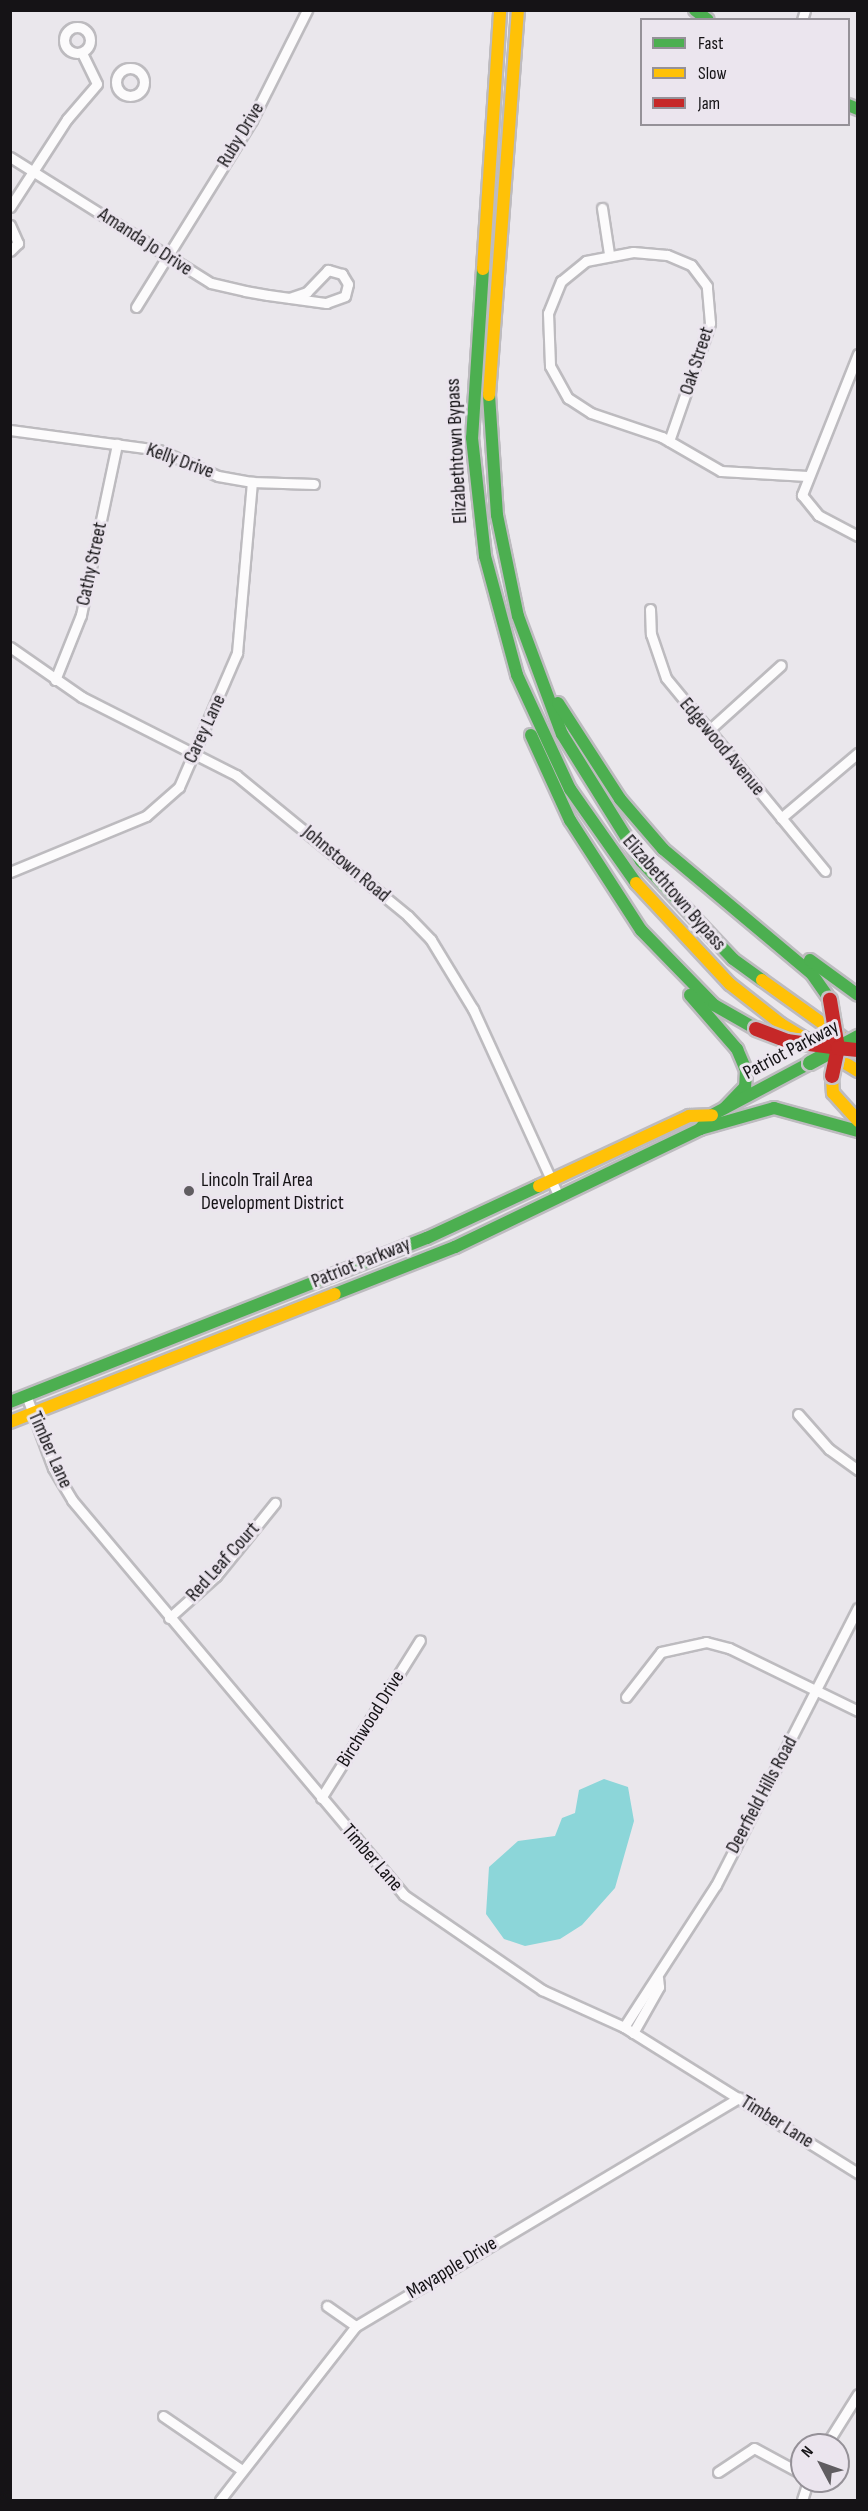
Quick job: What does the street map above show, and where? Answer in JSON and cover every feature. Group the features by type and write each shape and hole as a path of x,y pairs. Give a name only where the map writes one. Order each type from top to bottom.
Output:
{"main road":[{"name":"Elizabethtown Bypass","path":"500,10 472,431 480,527 507,645 554,761 642,892 730,984 781,1024 858,1071"},
{"name":"Elizabethtown Bypass","path":"518,10 488,388 501,543 533,662 593,790 663,887 750,973 858,1049"},
{"path":"507,645 517,701 545,771 598,868 641,930 737,1049 746,1070 745,1087 725,1107"},
{"path":"533,662 620,800 693,878 812,974 830,1000 838,1048 832,1076 833,1093 858,1121"},
{"path":"758,929 785,941 858,995"},
{"path":"641,930 714,1005 756,1029 787,1041 858,1049"},
{"name":"Patriot Parkway","path":"10,1422 455,1247 700,1129 712,1114 858,1037"},
{"path":"700,1129 774,1108 858,1131"},
{"name":"Patriot Parkway","path":"10,1402 427,1238 689,1116 712,1114"}],"street":[{"name":"Ruby Drive","path":"136,307 165,255 252,120 307,10"},
{"path":"82,53 97,84"},
{"path":"97,84 117,84"},
{"path":"10,207 33,170 97,84"},
{"name":"Amanda Jo Drive","path":"10,157 211,283 290,298 333,302 345,296 348,284 342,274 328,270 307,292 290,298"},
{"path":"602,208 609,255"},
{"path":"10,225 18,243 10,251"},
{"name":"Oak Street","path":"669,441 707,333 710,295 697,271 675,257 609,255 578,265 557,288 547,329 553,375 562,392 583,409 669,441 721,471 807,476"},
{"path":"858,354 807,476 804,503 858,536"},
{"name":"Kelly Drive","path":"10,430 169,453 218,476 252,482 314,484"},
{"name":"Cathy Street","path":"55,680 81,615 117,444"},
{"name":"Carey Lane","path":"10,872 156,810 179,787 237,653 252,482"},
{"name":"Edgewood Avenue","path":"650,609 651,634 666,678 825,871"},
{"name":"Johnstown Road","path":"10,648 55,680 236,775 431,940 473,1009 559,1197"},
{"path":"708,731 781,664"},
{"path":"781,818 858,753"},
{"name":"Timber Lane","path":"26,1395 72,1500 393,1884 437,1922 542,1990 624,2027 858,2173"},
{"path":"798,1414 829,1449 858,1470"},
{"name":"Red Leaf Court","path":"169,1618 216,1576 275,1503"},
{"name":"Deerfield Hills Road","path":"624,2027 658,1978 716,1885 858,1608"},
{"name":"Birchwood Drive","path":"321,1798 420,1640"},
{"path":"626,1697 653,1658 694,1642 729,1648 858,1711"},
{"name":"Deerfield Hills Road","path":"633,2033 659,1987 658,1978"},
{"name":"Mayapple Drive","path":"220,2500 356,2325 739,2098"},
{"path":"327,2306 356,2325"},
{"path":"834,2433 858,2394"},
{"path":"163,2416 242,2470"},
{"path":"718,2472 754,2448 790,2468"}],"water":[{"path":"604,1779 628,1787 634,1821 615,1888 582,1925 560,1939 525,1946 504,1939 486,1914 489,1867 518,1841 555,1836 562,1818 575,1813 579,1790"}],"traffic: fast":[{"path":"695,10 705,18"},
{"path":"850,106 858,109"},
{"path":"483,269 472,438 485,556 517,675 570,789 636,883"},
{"path":"489,395 497,515 518,616 562,734 641,861 733,959 762,980"},
{"path":"558,703 620,799 663,849 812,974 830,1000"},
{"path":"531,735 570,820 641,930 714,1005 756,1029"},
{"path":"810,960 858,995"},
{"path":"690,995 737,1049 746,1070 745,1087 725,1108"},
{"path":"810,1063 858,1037"},
{"path":"335,1294 455,1247 700,1129 712,1115 810,1063"},
{"path":"700,1129 774,1108 858,1131"},
{"path":"10,1402 427,1238 539,1186"}],"traffic: slow":[{"path":"483,269 500,10"},
{"path":"489,395 518,10"},
{"path":"636,883 730,984 781,1024 858,1071"},
{"path":"762,980 844,1039"},
{"path":"832,1076 833,1093 858,1121"},
{"path":"539,1186 689,1116 712,1115"},
{"path":"10,1422 335,1294"}],"traffic: jam":[{"path":"756,1029 787,1041 838,1048 830,1000"},
{"path":"832,1076 838,1048 858,1050"}],"place":[{"name":"Lincoln Trail Area Development District","path":"189,1191"}]}
